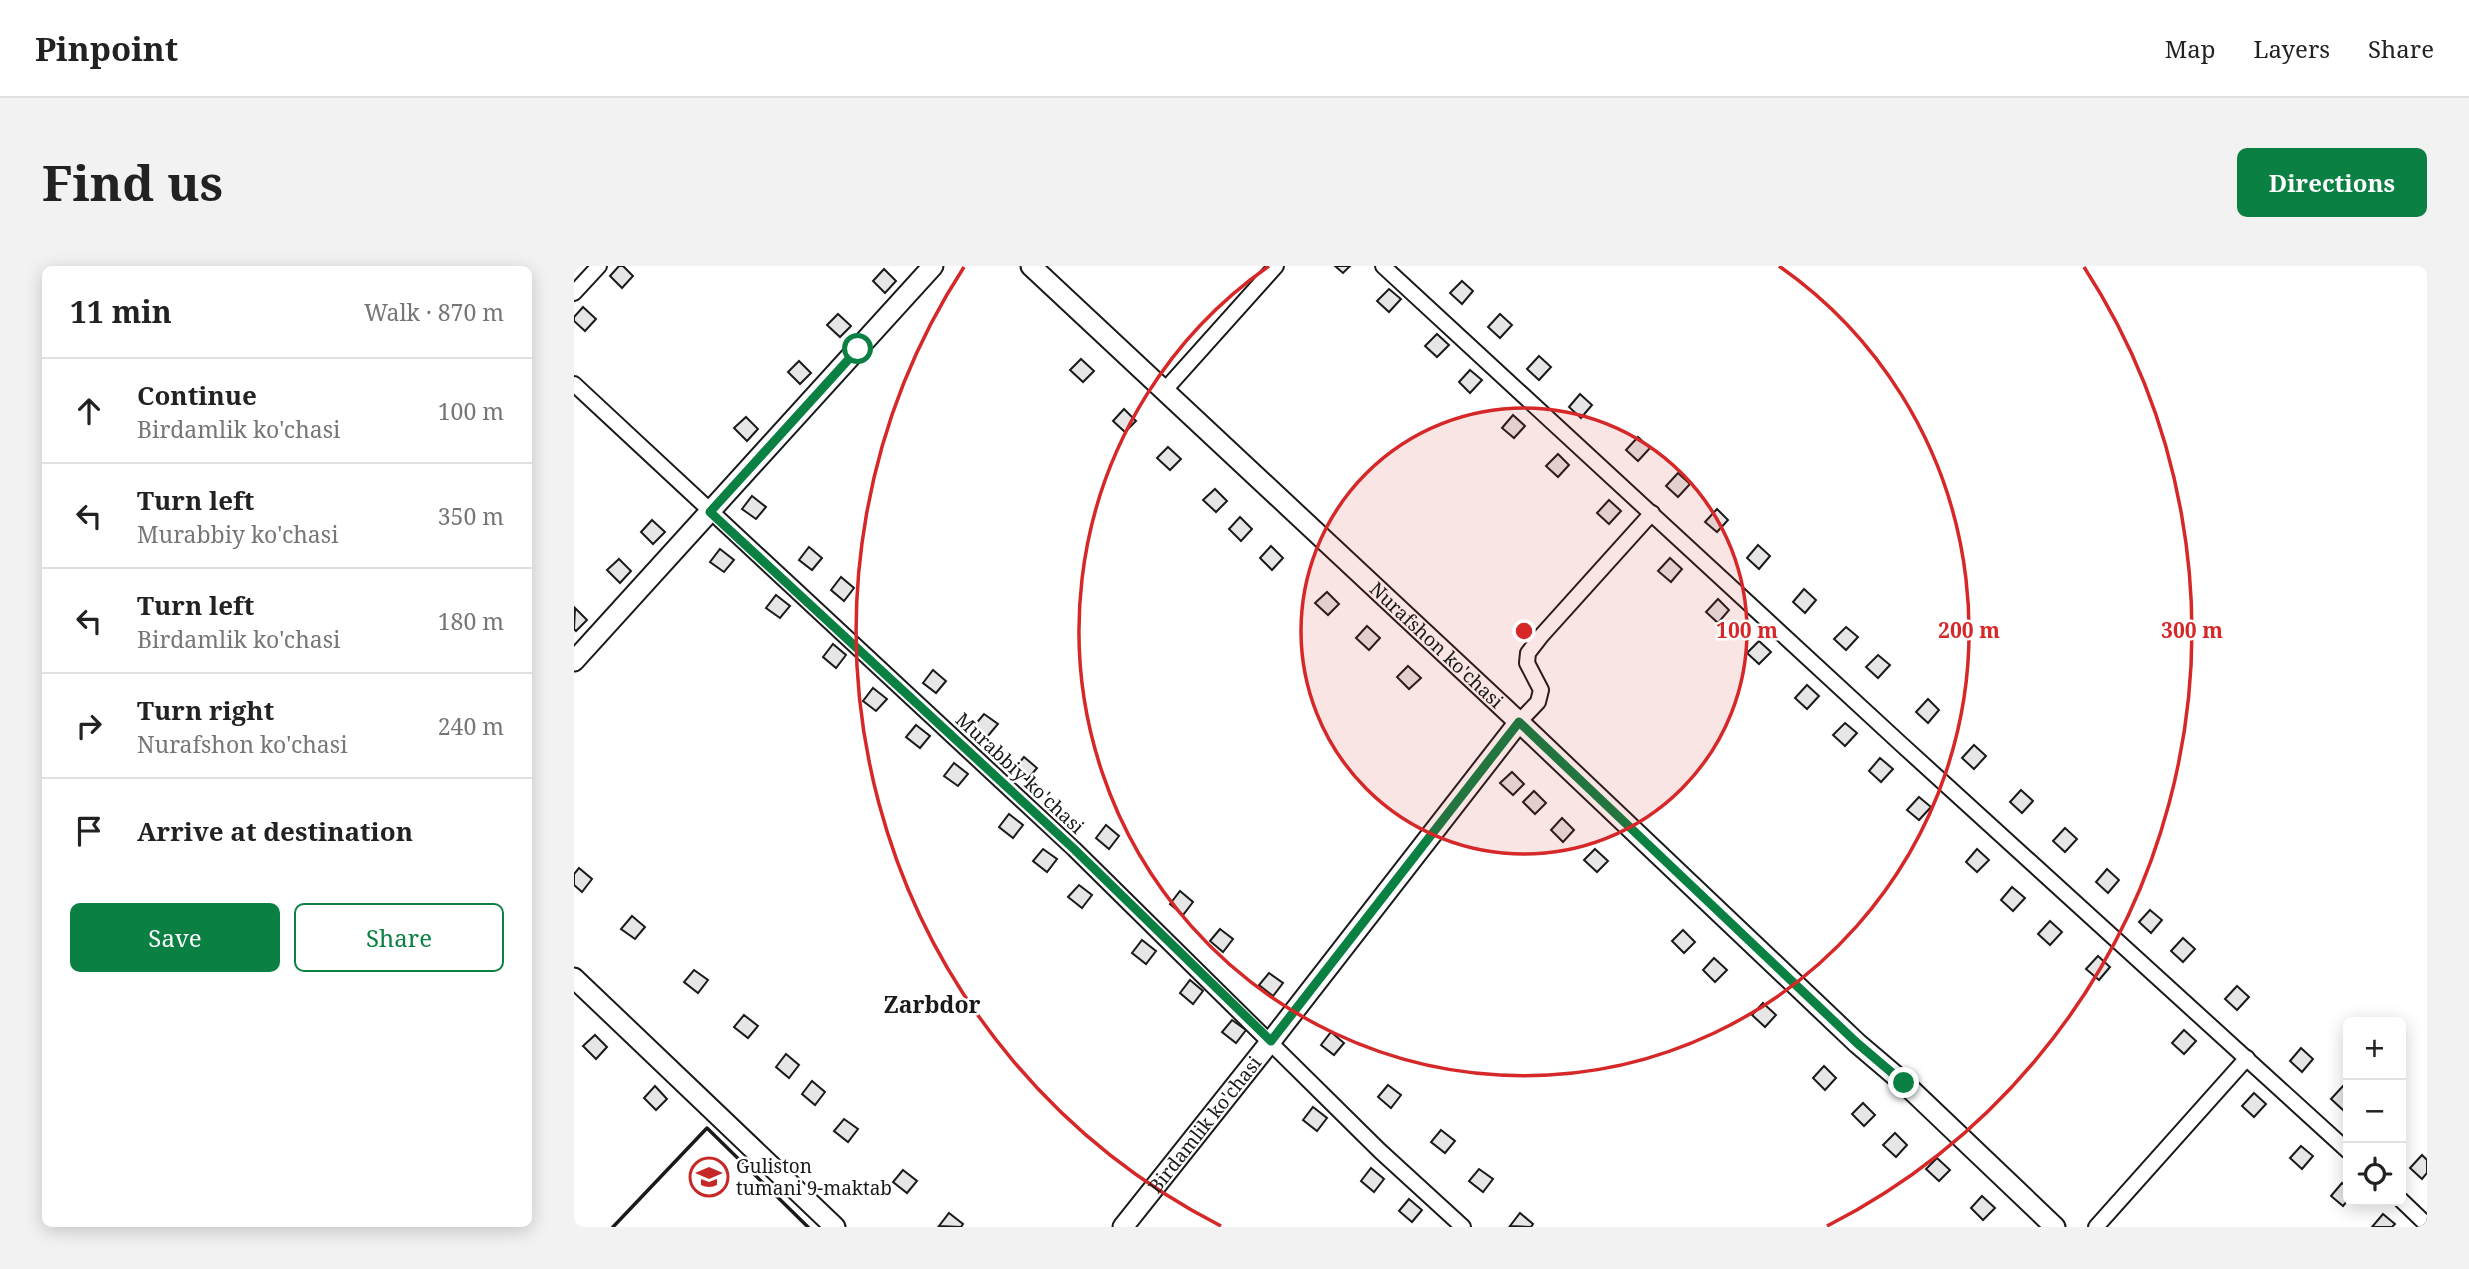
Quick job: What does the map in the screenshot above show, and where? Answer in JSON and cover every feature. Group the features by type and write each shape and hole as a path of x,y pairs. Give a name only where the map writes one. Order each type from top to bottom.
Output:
{"street":[{"path":"574,293 599,266"},
{"path":"574,661 933,266"},
{"name":"Nurafshon ko'chasi","path":"1031,266 2055,1227"},
{"path":"1164,391 1276,266"},
{"path":"1383,266 1891,735 2343,1146"},
{"name":"Murabbiy ko'chasi","path":"574,384 1074,849 1380,1151 1463,1227"},
{"path":"1519,722 1538,702 1541,690 1527,663 1528,653 1652,513"},
{"name":"Birdamlik ko'chasi","path":"1123,1227 1519,722"},
{"path":"574,978 835,1227"},
{"path":"2096,1227 2247,1058"},
{"path":"2406,1205 2427,1225"}],"building":[{"path":"619,266 623,266 633,276 622,288 610,276"},
{"path":"1335,266 1350,266 1343,273"},
{"path":"884,269 896,281 885,293 873,281"},
{"path":"1462,281 1473,291 1462,304 1450,293"},
{"path":"1389,289 1401,299 1389,312 1377,301"},
{"path":"583,307 596,319 585,331 574,321 574,317"},
{"path":"838,314 851,326 840,337 827,325"},
{"path":"1500,314 1512,325 1500,338 1488,327"},
{"path":"1437,334 1449,345 1437,357 1425,346"},
{"path":"1539,356 1551,367 1539,380 1527,369"},
{"path":"1081,359 1094,371 1083,382 1070,370"},
{"path":"799,361 811,373 800,384 788,372"},
{"path":"1470,370 1482,380 1470,393 1459,382"},
{"path":"1580,394 1592,405 1581,418 1569,407"},
{"path":"1124,409 1136,421 1125,432 1113,421"},
{"path":"1513,415 1525,426 1514,438 1502,428"},
{"path":"746,417 758,429 747,441 734,428"},
{"path":"1638,437 1650,448 1638,461 1626,450"},
{"path":"1168,447 1181,459 1170,470 1157,458"},
{"path":"1558,454 1569,465 1558,477 1546,466"},
{"path":"1678,473 1690,484 1678,497 1666,486"},
{"path":"1215,489 1227,501 1216,512 1203,500"},
{"path":"752,496 766,507 756,519 742,509"},
{"path":"1609,500 1621,511 1609,524 1597,513"},
{"path":"1717,509 1728,520 1717,532 1705,522"},
{"path":"1240,517 1252,529 1241,541 1229,529"},
{"path":"652,520 665,532 653,544 641,532"},
{"path":"1758,545 1770,556 1759,569 1747,558"},
{"path":"1271,546 1283,558 1272,570 1260,558"},
{"path":"809,547 822,558 812,570 799,560"},
{"path":"720,549 734,560 724,572 710,562"},
{"path":"1670,558 1682,569 1671,582 1658,571"},
{"path":"619,559 631,571 620,583 607,570"},
{"path":"841,577 854,588 844,601 831,590"},
{"path":"1804,589 1816,600 1805,613 1793,602"},
{"path":"1327,592 1339,604 1328,615 1315,603"},
{"path":"776,595 790,606 780,618 766,608"},
{"path":"1718,599 1729,610 1718,623 1706,612"},
{"path":"575,608 587,620 576,631 574,629"},
{"path":"1367,626 1380,638 1369,650 1356,638"},
{"path":"1846,627 1858,637 1846,650 1834,639"},
{"path":"1759,641 1771,652 1759,664 1747,653"},
{"path":"833,644 846,655 836,668 823,657"},
{"path":"1878,655 1890,665 1878,678 1866,667"},
{"path":"1408,666 1421,678 1409,689 1397,677"},
{"path":"933,670 946,681 936,693 923,683"},
{"path":"1807,685 1819,696 1807,709 1795,698"},
{"path":"873,688 887,699 876,711 863,701"},
{"path":"1928,699 1939,710 1928,723 1916,712"},
{"path":"984,714 998,724 987,737 974,726"},
{"path":"1845,723 1857,733 1845,746 1833,735"},
{"path":"916,725 930,736 920,748 906,737"},
{"path":"1974,745 1986,756 1974,769 1962,758"},
{"path":"1024,757 1037,768 1027,780 1014,769"},
{"path":"1880,758 1893,769 1881,782 1869,771"},
{"path":"954,763 968,774 958,786 944,776"},
{"path":"1512,772 1524,784 1513,795 1500,783"},
{"path":"2021,790 2033,801 2022,813 2010,802"},
{"path":"1534,791 1546,803 1535,814 1523,802"},
{"path":"1919,797 1931,807 1919,820 1907,810"},
{"path":"1009,814 1023,825 1013,838 999,827"},
{"path":"1562,818 1574,830 1563,842 1551,830"},
{"path":"1106,825 1119,836 1109,849 1096,838"},
{"path":"2065,828 2077,839 2065,852 2053,841"},
{"path":"1043,849 1057,859 1047,872 1033,861"},
{"path":"1595,849 1608,861 1597,872 1584,860"},
{"path":"1977,849 1989,860 1977,872 1966,862"},
{"path":"579,868 592,879 582,892 574,885 574,874"},
{"path":"2107,869 2119,880 2108,893 2096,882"},
{"path":"1079,885 1092,895 1082,908 1068,897"},
{"path":"2012,887 2025,898 2013,911 2001,900"},
{"path":"1180,891 1193,902 1183,915 1170,904"},
{"path":"2150,910 2162,920 2151,933 2139,922"},
{"path":"632,916 645,927 635,939 621,929"},
{"path":"2050,921 2062,932 2050,945 2038,934"},
{"path":"1220,929 1233,939 1223,952 1210,941"},
{"path":"1683,930 1695,942 1684,953 1672,941"},
{"path":"2183,938 2195,949 2183,962 2171,951"},
{"path":"1142,940 1156,951 1146,964 1132,953"},
{"path":"2098,956 2110,967 2099,980 2086,969"},
{"path":"1714,958 1727,970 1715,982 1703,970"},
{"path":"694,970 708,980 698,993 684,982"},
{"path":"1269,973 1283,983 1273,996 1259,985"},
{"path":"1190,980 1203,991 1193,1004 1180,993"},
{"path":"2237,986 2249,997 2237,1010 2225,999"},
{"path":"1763,1003 1776,1015 1765,1027 1752,1015"},
{"path":"744,1015 758,1026 748,1038 734,1027"},
{"path":"1232,1020 1246,1030 1236,1043 1222,1032"},
{"path":"2184,1030 2196,1041 2184,1054 2172,1043"},
{"path":"1331,1032 1344,1043 1334,1055 1321,1045"},
{"path":"595,1035 607,1047 596,1059 583,1046"},
{"path":"2301,1048 2313,1059 2302,1072 2290,1061"},
{"path":"786,1054 799,1065 789,1078 776,1067"},
{"path":"1824,1066 1836,1078 1825,1090 1813,1078"},
{"path":"812,1081 825,1092 815,1105 802,1094"},
{"path":"1388,1085 1401,1095 1391,1108 1378,1097"},
{"path":"655,1086 667,1099 656,1110 644,1098"},
{"path":"2343,1086 2343,1110 2331,1099"},
{"path":"2254,1093 2266,1104 2254,1117 2242,1106"},
{"path":"1863,1103 1875,1115 1864,1126 1852,1114"},
{"path":"1313,1107 1327,1118 1317,1131 1303,1120"},
{"path":"844,1119 858,1129 848,1142 834,1131"},
{"path":"1441,1130 1455,1141 1445,1153 1431,1142"},
{"path":"1895,1133 1907,1145 1896,1157 1883,1145"},
{"path":"2301,1146 2313,1156 2302,1169 2290,1158"},
{"path":"2422,1155 2427,1160 2427,1173 2422,1179 2410,1168"},
{"path":"1937,1158 1950,1170 1939,1181 1926,1169"},
{"path":"1371,1168 1384,1179 1374,1192 1361,1181"},
{"path":"1479,1169 1493,1179 1483,1192 1469,1181"},
{"path":"903,1170 917,1181 907,1193 893,1182"},
{"path":"2342,1183 2343,1184 2343,1206 2331,1196"},
{"path":"1982,1196 1995,1208 1983,1220 1971,1208"},
{"path":"1409,1199 1422,1210 1412,1222 1399,1211"},
{"path":"949,1213 963,1224 961,1227 939,1226"},
{"path":"1520,1213 1533,1224 1531,1227 1510,1226"},
{"path":"2383,1214 2395,1224 2392,1227 2372,1227"}],"wall":[{"path":"613,1227 707,1128 808,1227"}],"place":[{"name":"Guliston tumani 9-maktab","path":"709,1177"}],"district":[{"name":"Zarbdor","path":"932,1004"}],"route":[{"path":"858,349 710,512 1074,849 1271,1041 1519,722 1857,1043 1904,1083"}]}
